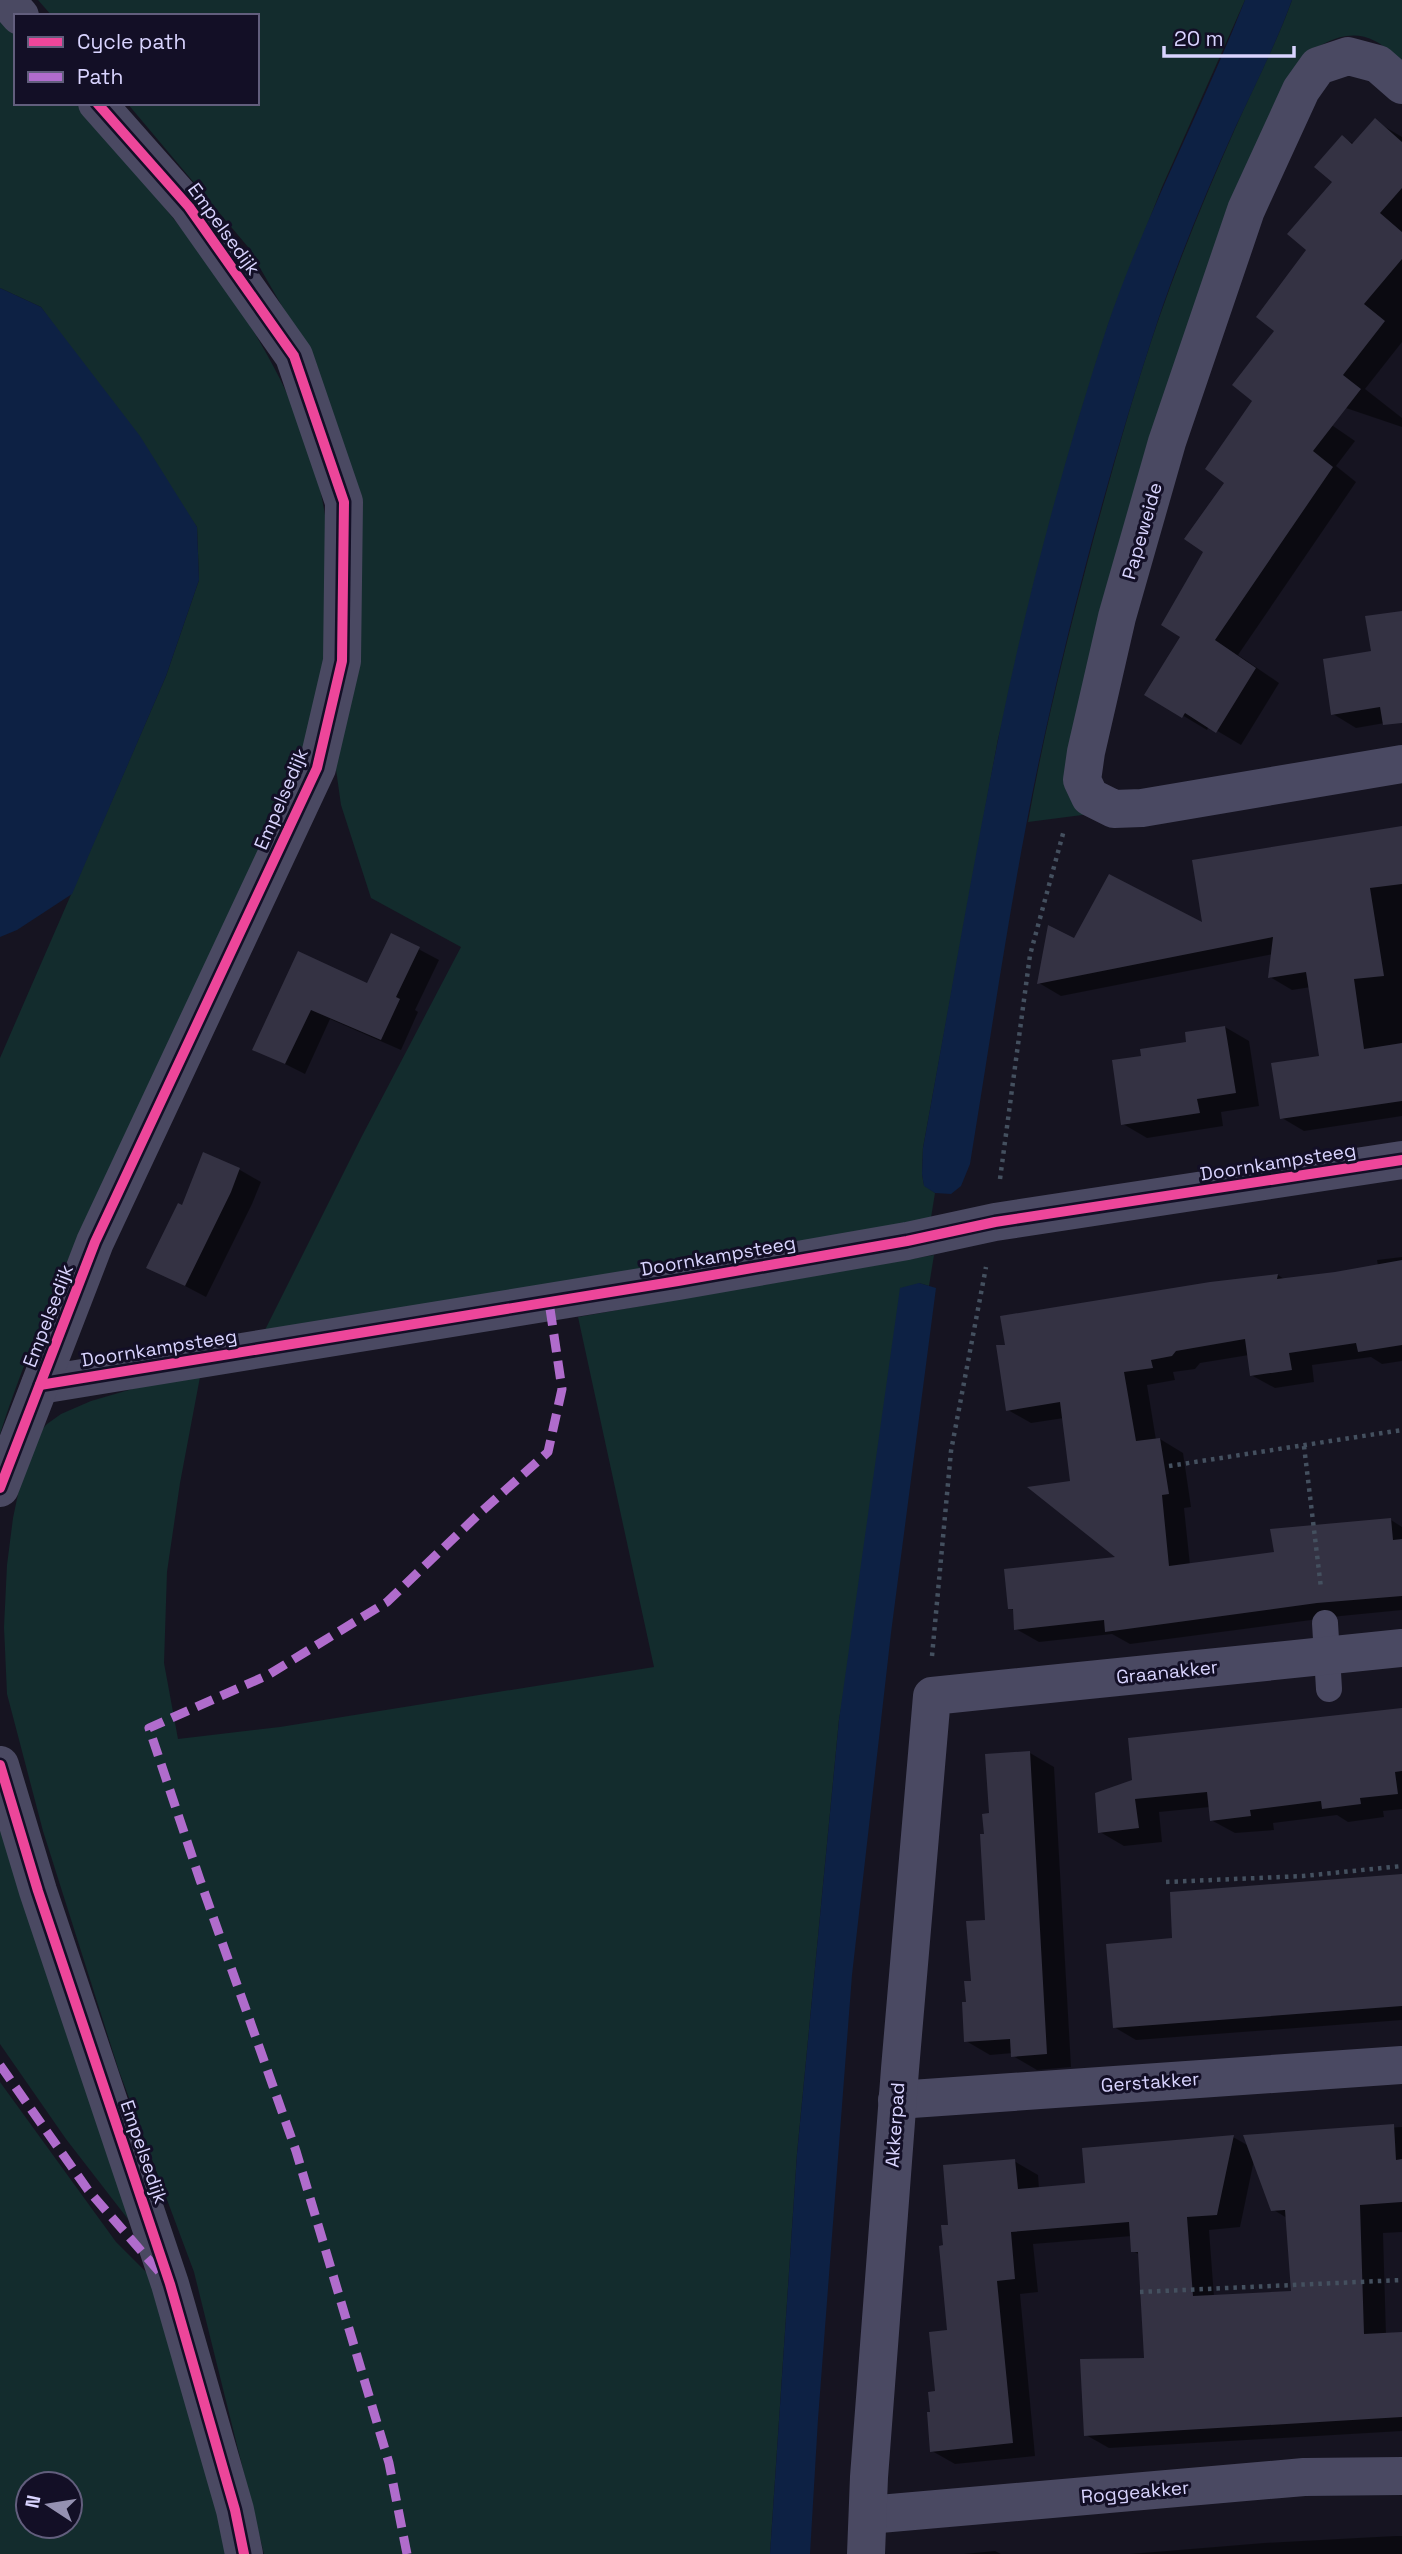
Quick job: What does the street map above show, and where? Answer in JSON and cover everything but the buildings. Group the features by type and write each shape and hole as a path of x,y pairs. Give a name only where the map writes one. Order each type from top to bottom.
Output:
{"street":[{"path":"6,0 18,14"},
{"name":"Papeweide","path":"1402,85 1378,64 1348,56 1318,66 1301,90 1246,210 1167,442 1117,617 1082,780 1090,797 1114,809 1142,808 1402,764"},
{"name":"Empelsedijk","path":"0,1488 95,1242 317,768 342,661 344,502 293,356 189,206 99,105"},
{"name":"Doornkampsteeg","path":"40,1385 907,1241 995,1223 1402,1160"},
{"name":"Graanakker","path":"932,1696 1402,1648"},
{"name":"Akkerpad","path":"866,2554 869,2477 897,2100 932,1696"},
{"name":"Empelsedijk","path":"0,1765 38,1891 170,2284 236,2510 244,2554"},
{"name":"Gerstakker","path":"897,2100 1402,2065"},
{"name":"Roggeakker","path":"868,2515 1304,2477 1402,2476"}],"path":[{"path":"995,1223 1030,955 1065,828"},
{"path":"932,1696 931,1663 950,1451 982,1285"},
{"path":"1169,1466 1402,1430"},
{"path":"1304,1446 1327,1656"},
{"path":"1166,1882 1303,1876 1402,1866"},
{"path":"1140,2292 1402,2280"}],"green space":[{"path":"38,0 1245,0 1162,187 1108,325 998,739 923,1148 924,1185 935,1193 929,1230 260,1340 461,947 371,898 341,805 333,748 349,684 305,346 248,247 129,105 259,105 259,14 50,14"},
{"path":"1292,0 1402,0 1402,63 1379,43 1356,35 1337,38 1302,57 1216,258 1090,814 1028,822 1050,715 1094,537 1150,345 1204,200"},
{"path":"0,18 14,34 14,105 77,105 173,218 232,297 258,339 282,383 311,453 328,534 332,590 328,641 301,758 239,903 120,1147 55,1288 0,1434 0,1058 166,676 199,580 197,527 41,307 0,288"},
{"path":"934,1255 929,1286 919,1283 839,1720 797,2154 770,2554 264,2554 194,2272 119,2071 43,1831 7,1694 4,1627 7,1565 13,1518 26,1456 35,1437 61,1414 91,1401 139,1387 200,1377 167,1572 164,1663 178,1739 280,1727 654,1667 578,1317"},
{"path":"0,1815 131,2223 66,2139 0,2044"},
{"path":"0,2082 116,2242 156,2282 235,2554 0,2554"}],"water":[{"path":"1245,0 1292,0 1185,247 1158,320 1124,429 1078,595 1039,761 1011,912 970,1164 961,1186 951,1194 935,1193 924,1186 923,1148 998,740 1046,532 1091,378 1122,285"},
{"path":"0,288 41,307 140,436 197,527 199,580 166,676 72,894 17,930 0,937"},
{"path":"919,1283 936,1288 891,1633 852,1975 810,2554 770,2554 797,2154 839,1720 900,1288"}],"marked path":[{"path":"407,2554 389,2463 296,2151 149,1728 268,1675 387,1602 548,1452 562,1389 549,1302"},
{"path":"0,2065 88,2190 163,2276"}],"cycle path":[{"path":"0,1488 95,1242 317,768 342,661 344,502 294,356 189,207 99,105"},
{"path":"40,1385 678,1281 907,1241 995,1222 1402,1160"},
{"path":"0,1765 38,1891 170,2284 235,2510 244,2554"}]}
